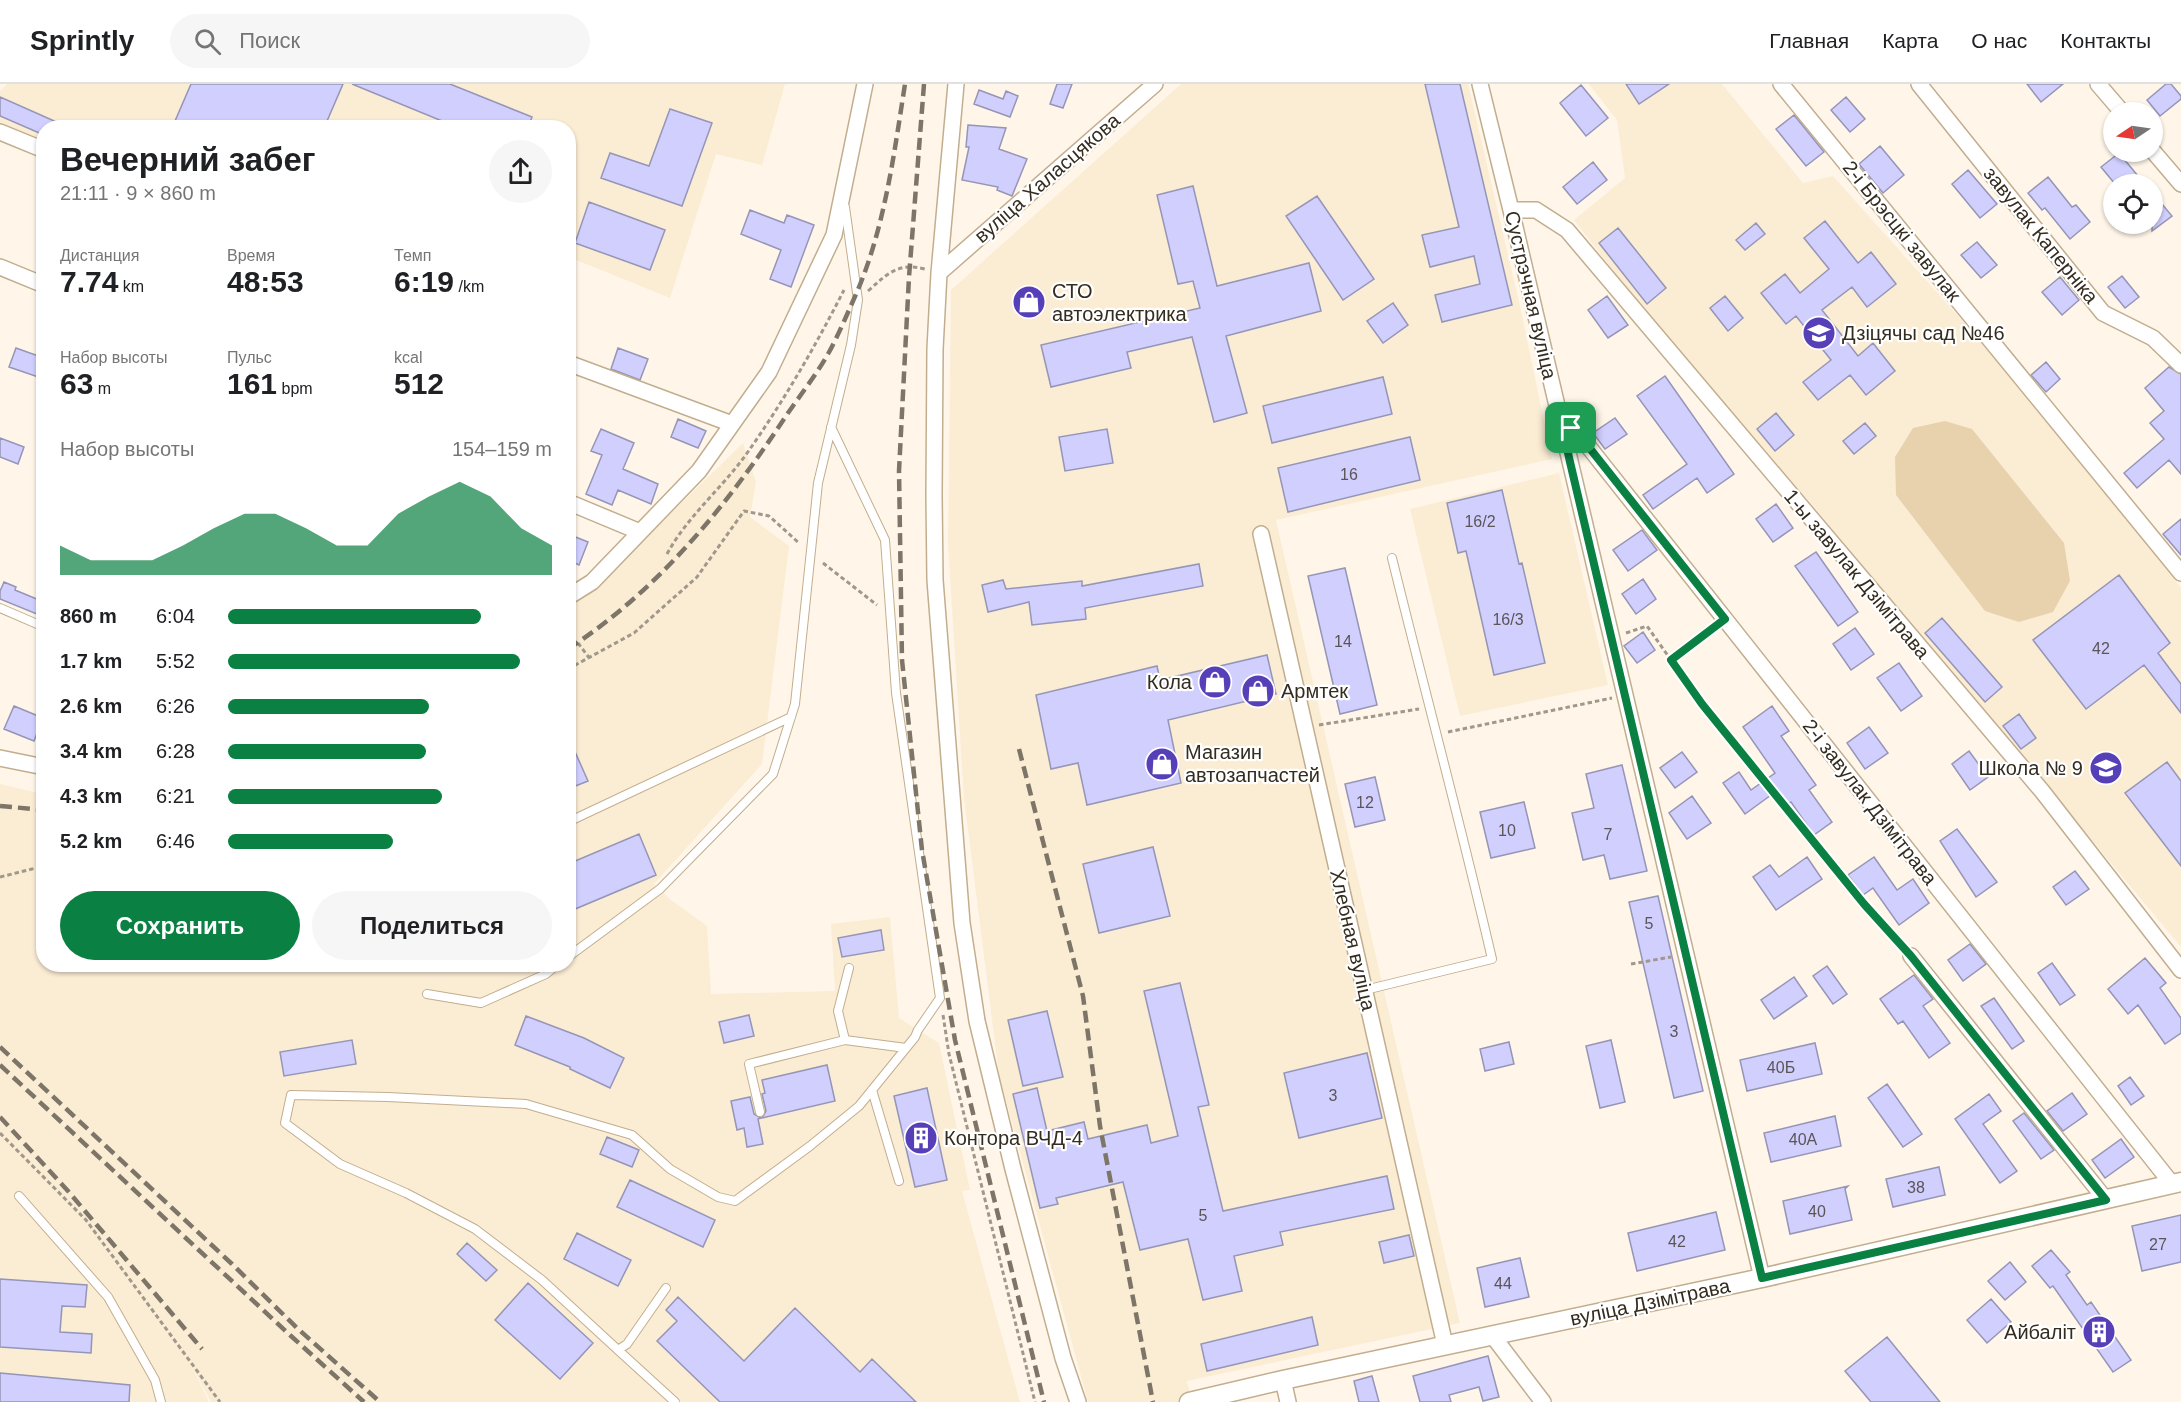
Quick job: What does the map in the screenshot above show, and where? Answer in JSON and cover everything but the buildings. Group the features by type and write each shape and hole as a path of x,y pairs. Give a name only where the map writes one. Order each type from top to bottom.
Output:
{"street":[{"path":"576,592 592,582 699,471 769,372 834,235 865,84"},
{"path":"956,84 939,273 935,405 935,580 962,923 978,1021 1013,1169 1063,1358 1078,1402"},
{"name":"вуліца Халасцякова","path":"939,273 1155,84"},
{"name":"Сустрэчная вуліца","path":"1480,84 1762,1278"},
{"name":"2-і Брэсцкі завулак","path":"1781,84 2181,573"},
{"name":"завулак Каперніка","path":"1919,84 2103,313 2153,338 2181,366"},
{"path":"2098,84 2113,102"},
{"path":"0,132 36,147"},
{"path":"2162,162 2181,184"},
{"name":"1-ы завулак Дзімітрава","path":"1511,210 1536,210 1567,230 2042,791 2181,970"},
{"path":"0,267 36,282"},
{"path":"576,366 732,424"},
{"name":"2-і завулак Дзімітрава","path":"1563,430 1571,428 1580,436 2177,1183"},
{"path":"576,505 640,532"},
{"name":"Хлебная вуліца","path":"1261,534 1445,1345"},
{"path":"0,758 36,765"},
{"path":"1911,956 2106,1200"},
{"name":"вуліца Дзімітрава","path":"1189,1402 1282,1380 1762,1278 2177,1183"},
{"path":"1492,1335 1543,1402"},
{"path":"1282,1380 1288,1402"}],"lane":[{"path":"576,951 660,889 773,774 795,704 818,483 851,345 858,300 843,194"},
{"path":"675,1402 542,1280 475,1229 406,1193 340,1164 285,1123 291,1095 526,1104 632,1135 670,1169 718,1197 735,1201 859,1106 906,1048 940,998 935,986 903,768 885,540 831,427"},
{"path":"1365,990 1492,959 1392,558"},
{"path":"0,608 36,624"},
{"path":"576,818 791,717"},
{"path":"845,1040 838,1011 849,968"},
{"path":"427,994 481,1003 548,972"},
{"path":"760,1112 749,1064 845,1040 906,1048"},
{"path":"872,1090 899,1181"},
{"path":"19,1196 108,1298 155,1380 160,1402"},
{"path":"618,1350 627,1344 666,1288"}],"path":[{"path":"858,300 892,270 920,268"},
{"path":"667,554 678,534 743,458 776,410 838,302 854,269"},
{"path":"576,665 634,633 697,577 744,511 770,516 811,553 890,615"},
{"path":"1671,660 1725,619"},
{"path":"1611,637 1647,626 1702,704 1856,895 1911,956"},
{"path":"578,643 590,659"},
{"path":"1437,734 1626,695"},
{"path":"1305,728 1430,707"},
{"path":"0,877 36,868"},
{"path":"1631,964 1686,953"},
{"path":"940,998 949,1054 1035,1402"},
{"path":"0,1133 86,1220 220,1402"}],"shaded area":[{"path":"7,84 785,84 762,165 716,154 670,298 576,260 576,120 36,120 36,141 0,125 0,91"},
{"path":"1181,84 1468,84 1520,306 1552,459 1276,520 1460,1323 1187,1381 1192,1402 1088,1402 999,1075 964,798 948,544 951,290"},
{"path":"1589,84 1722,84 1803,183 1833,176 1992,354 2181,588 2181,947 1809,501 1646,313 1574,220 1625,178 1617,120"},
{"path":"1945,421 1972,429 2064,543 2070,581 2053,612 2019,622 1985,611 1896,495 1895,457 1913,428"},
{"path":"743,443 756,482 750,517 789,546 762,764 654,884 671,900 707,926 711,994 835,991 831,924 890,917 899,1018 939,1043 970,1190 962,1191 1020,1402 211,1402 188,1359 209,1402 0,1402 0,784 36,792 36,972 576,972 576,603 587,595"},
{"path":"1559,473 1608,685 1460,716 1410,509"}],"railway":[{"path":"576,643 631,601 687,546 737,486 823,363 857,292 875,242 887,190 905,84"},
{"path":"924,84 909,277 899,471 902,660 922,850 955,1040 1044,1402"},
{"path":"1019,749 1083,996 1100,1126 1153,1402"},
{"path":"0,806 36,809"},
{"path":"0,1047 232,1264 297,1328 380,1402"},
{"path":"0,1065 364,1402"},
{"path":"0,1117 68,1191 202,1349"}],"place":[{"name":"СТО автоэлектрика","path":"1029,302"},
{"name":"Дзіцячы сад №46","path":"1819,333"},
{"name":"Кола","path":"1215,682"},
{"name":"Армтек","path":"1258,691"},
{"name":"Магазин автозапчастей","path":"1162,764"},
{"name":"Школа № 9","path":"2106,768"},
{"name":"Контора ВЧД-4","path":"921,1138"},
{"name":"Айбаліт","path":"2099,1332"}],"route":[{"path":"1571,428 1580,436 1725,619 1671,660 1702,704 1864,904 1911,956 2106,1200 1762,1278 1570,462 1563,430 1571,428"}]}
